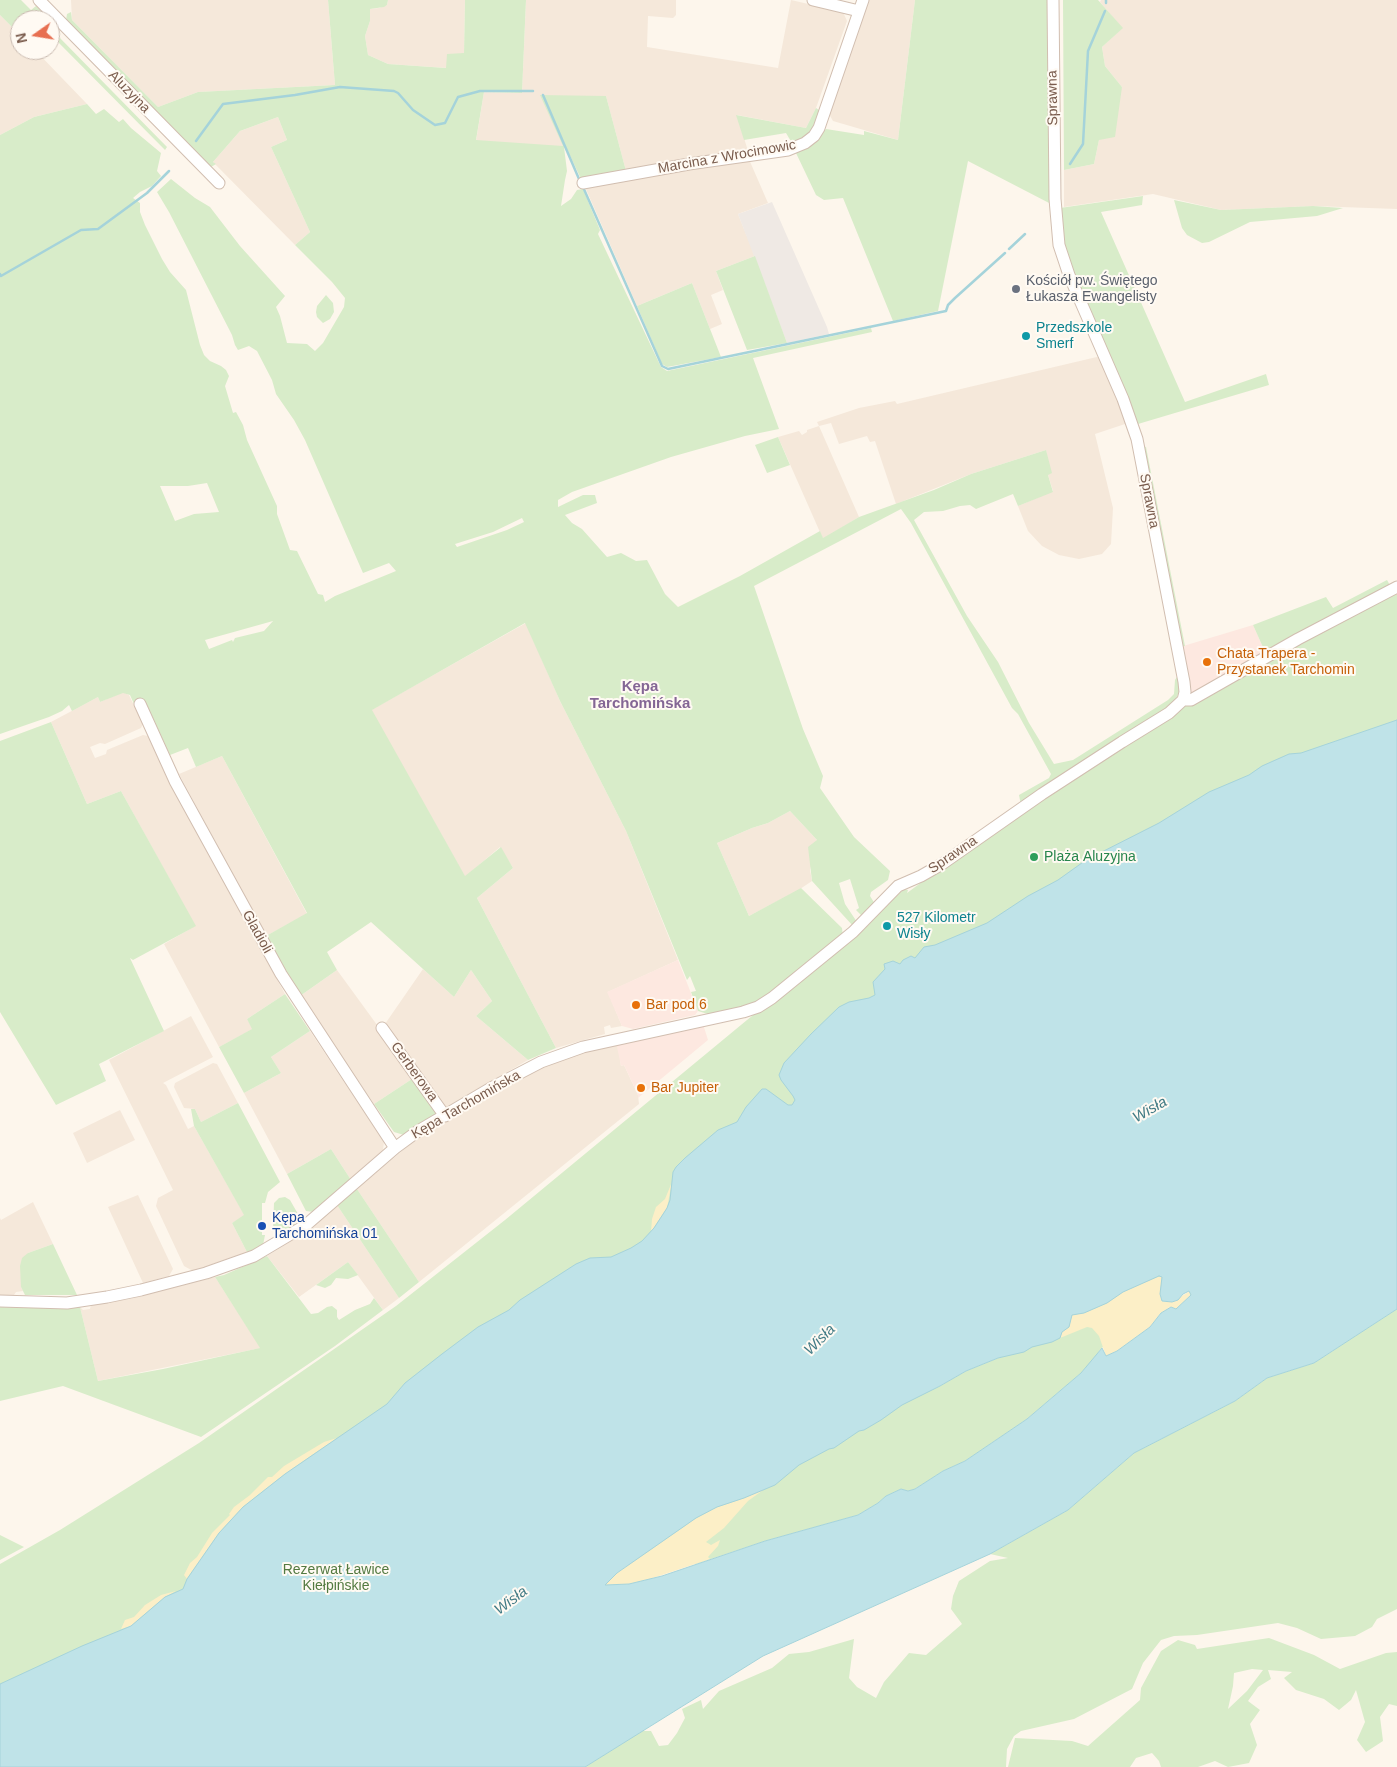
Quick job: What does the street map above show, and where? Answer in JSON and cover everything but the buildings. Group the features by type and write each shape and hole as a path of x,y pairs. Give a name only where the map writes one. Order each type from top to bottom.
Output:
{"street":[{"name":"Aluzyjna","path":"39,0 219,183"},
{"path":"814,0 861,5"},
{"name":"Sprawna","path":"921,876 942,864 1015,812 1176,708 1183,700 1184,682 1137,440 1123,399 1069,275 1058,245 1054,200 1053,0"},
{"name":"Marcina z Wrocimowic","path":"584,183 689,164 788,150 805,143 814,136 819,128 861,5"},
{"path":"1183,700 1191,700 1298,639 1397,588"},
{"name":"Gladioli","path":"140,704 175,780 281,974 395,1148"},
{"name":"Kępa Tarchomińska","path":"0,1301 67,1303 107,1297 206,1273 254,1256 306,1225 395,1148 418,1131 491,1088 541,1062 584,1047 758,1007 772,998 854,932 898,886 921,876"},
{"name":"Gerberowa","path":"382,1028 445,1116"}],"shaded area":[{"path":"71,0 328,0 335,85 198,92 158,107 72,20"},
{"path":"388,0 465,0 464,53 447,68 388,64 368,55 365,36 370,21 370,9 387,5"},
{"path":"526,0 676,0 676,15 673,18 648,16 647,47 778,68 791,0 843,12 847,21 816,108 806,128 737,115 748,151 626,171 606,96 563,147 476,141 484,92 522,93"},
{"path":"869,0 915,0 898,140 833,121 829,114"},
{"path":"1101,0 1397,0 1397,209 1313,206 1221,210 1153,194 1064,207 1064,170 1094,164 1099,140 1122,87 1105,66 1102,47 1122,28 1100,2"},
{"path":"0,15 10,25 10,60 45,60 87,104 34,117 0,135"},
{"path":"278,117 287,140 271,147 310,232 295,245 213,162 240,131"},
{"path":"748,157 768,203 738,214 755,256 716,271 723,290 711,295 722,324 710,329 692,283 637,306 585,187"},
{"path":"772,202 829,334 787,343 738,214"},
{"path":"1101,356 1128,423 1095,434 1113,508 1111,544 1102,554 1079,559 1059,555 1042,546 1028,531 1018,506 1053,491 1048,475 1046,450 971,474 896,504 875,441 870,442 867,436 839,444 831,423 819,426 817,422 859,408 895,401 897,404"},
{"path":"819,426 859,517 823,539 778,437 799,431 802,435 807,430"},
{"path":"526,623 560,701 626,831 678,960 608,992 622,1026 611,1028 610,1025 604,1027 605,1034 556,1048 477,898 513,868 500,847 465,877 371,710"},
{"path":"1253,625 1266,654 1191,698 1180,647"},
{"path":"123,692 129,695 143,724 141,728 105,744 100,743 90,747 95,758 106,754 107,750 143,735 148,736 167,778 285,994 247,1019 253,1029 219,1047 164,944 195,926 121,791 87,804 51,722 98,697 100,702"},
{"path":"222,756 307,914 266,936 179,774"},
{"path":"790,811 817,840 810,870 812,881 749,916 717,843 768,823"},
{"path":"678,960 698,1011 695,1015 633,1029 622,1026 607,992"},
{"path":"423,969 454,997 471,970 492,1001 476,1016 528,1060 443,1109 385,1024"},
{"path":"337,970 415,1077 374,1104 300,996"},
{"path":"191,1016 213,1057 163,1083 166,1085 188,1129 194,1126 245,1216 232,1223 247,1252 193,1271 184,1266 156,1206 158,1198 173,1190 109,1060"},
{"path":"703,1024 708,1040 638,1098 624,1065 621,1066 618,1044"},
{"path":"310,1031 384,1142 383,1150 351,1180 331,1149 287,1174 244,1093 281,1073 271,1057"},
{"path":"618,1044 621,1066 624,1065 638,1095 639,1104 419,1282 357,1189 415,1140 526,1075 563,1058"},
{"path":"213,1063 217,1064 238,1103 201,1122 195,1109 184,1108 174,1087 175,1083"},
{"path":"120,1110 135,1140 87,1163 73,1133"},
{"path":"138,1195 173,1269 169,1276 143,1283 108,1207"},
{"path":"33,1202 53,1244 28,1253 21,1287 23,1291 16,1292 14,1295 0,1295 0,1218 1,1220"},
{"path":"337,1205 399,1298 383,1310 348,1262 299,1297 267,1256 311,1229"},
{"path":"215,1277 261,1348 98,1381 80,1307 83,1310 90,1309 91,1305 129,1299"}],"green space":[{"path":"0,0 21,0 31,10 10,10 10,25 0,15"},
{"path":"328,0 388,0 387,5 384,7 370,9 370,21 365,36 368,55 388,64 446,68 447,54 464,53 465,0 526,0 522,93 484,92 476,140 563,146 540,95 606,96 626,171 581,179 566,147 564,147 567,171 561,206 571,199 577,190 583,189 600,230 598,234 661,367 667,371 871,328 872,332 753,358 779,429 745,436 671,457 572,492 558,500 558,507 583,495 595,495 597,503 565,515 572,523 582,529 607,557 621,553 636,561 647,560 665,594 678,607 740,576 820,531 823,538 859,517 934,490 971,474 1046,450 1052,473 1048,475 1053,492 1018,506 1013,494 976,509 970,505 943,511 924,512 914,520 967,616 998,662 1029,723 1054,764 1073,760 1168,700 1174,694 1175,680 1178,675 1180,689 1174,704 1021,805 1019,795 1049,778 1051,774 1018,714 1012,708 911,523 901,509 754,586 803,729 823,776 820,788 854,837 890,871 888,880 871,892 870,896 875,904 862,916 856,910 859,908 850,879 839,883 845,904 857,922 853,926 812,881 808,847 817,840 790,811 768,823 717,843 749,916 801,888 842,928 843,937 781,986 753,1005 711,1015 698,1011 691,992 696,991 690,976 687,980 626,831 560,701 525,623 372,710 465,876 501,847 513,868 477,898 556,1048 528,1060 476,1016 492,1001 471,970 454,997 371,922 327,952 337,970 300,996 266,936 307,913 222,756 196,767 188,748 170,755 146,703 134,704 130,695 123,693 100,702 98,697 72,711 69,705 62,711 49,717 0,734 0,135 34,117 87,104 96,114 104,109 119,122 123,119 161,153 157,171 161,176 152,186 133,198 140,203 140,212 145,225 162,259 170,272 186,290 204,355 210,361 226,370 229,376 225,386 233,413 236,412 243,425 247,440 277,506 277,514 290,550 297,551 318,594 323,595 325,602 396,571 389,563 363,573 305,440 276,394 272,380 257,351 249,346 238,350 169,212 157,192 171,179 210,207 240,246 285,296 276,307 287,343 307,344 315,351 323,343 344,307 345,298 332,282 295,245 310,232 271,147 287,140 278,117 240,131 213,162 216,164 211,167 66,20 67,14 71,12 72,20 158,107 198,92 335,85","holes":["207,483 219,512 194,514 175,521 160,486 188,486","522,518 524,522 507,530 457,547 455,544 493,532","273,621 264,631 235,638 233,642 232,640 209,649 205,640"]},
{"path":"915,0 1049,0 1051,204 968,161 938,311 893,321 843,198 824,200 816,195 796,153 816,140 826,129 864,135 864,131 898,140"},
{"path":"1063,0 1098,0 1123,28 1102,47 1105,66 1122,87 1115,137 1099,140 1094,164 1064,170"},
{"path":"36,6 40,10 31,10"},
{"path":"60,38 167,147 165,150 60,44"},
{"path":"816,108 822,112 809,134 792,143 786,133 744,140 736,115 806,128"},
{"path":"1143,196 1142,205 1101,212 1185,402 1266,374 1269,385 1138,424 1073,275 1063,247 1060,208"},
{"path":"1174,200 1221,210 1313,206 1343,208 1317,216 1250,222 1209,242 1202,243 1187,235 1182,228"},
{"path":"755,256 787,343 747,350 716,271"},
{"path":"692,283 721,357 667,367 662,364 637,306"},
{"path":"326,295 333,303 334,312 330,319 323,323 317,317 316,312 317,306"},
{"path":"778,437 790,465 767,473 755,445"},
{"path":"1142,446 1146,447 1185,646 1180,647"},
{"path":"1387,580 1391,587 1266,654 1253,625 1326,597 1333,608"},
{"name":"Rezerwat Ławice Kiełpińskie","path":"1397,587 1397,952 0,1767 0,1564 60,1530 199,1443 396,1306 505,1220 747,1020 860,930 904,889 908,890 907,893 1021,809 1222,682"},
{"path":"51,722 87,804 121,791 196,926 133,960 130,958 164,1031 99,1064 106,1081 56,1105 0,1012 0,741"},
{"path":"285,994 310,1031 271,1057 281,1073 244,1093 219,1047 252,1029 247,1019"},
{"path":"415,1077 440,1112 404,1135 394,1132 374,1104"},
{"path":"238,1103 280,1182 268,1192 265,1203 262,1203 262,1235 265,1235 263,1245 248,1254 232,1223 244,1215 194,1126 191,1109 195,1109 201,1122"},
{"path":"331,1149 351,1180 314,1212 306,1211 287,1174"},
{"path":"357,1189 419,1282 399,1298 337,1205"},
{"path":"285,1197 290,1200 298,1214 298,1221 293,1229 292,1226 284,1231 273,1230 274,1203 279,1198"},
{"path":"1232,1218 1100,1350 1081,1373 1027,1419 965,1461 943,1471 915,1489 908,1491 901,1489 886,1496 858,1515 765,1541 696,1564 618,1566 653,1539 859,1420 940,1386 966,1371 998,1358"},
{"path":"53,1244 77,1295 25,1295 21,1287 20,1266 22,1258 28,1253"},
{"path":"267,1256 311,1314 318,1313 332,1306 337,1310 339,1320 355,1310 370,1304 374,1298 383,1310 335,1346 201,1437 63,1386 0,1401 0,1307 80,1307 98,1381 163,1369 260,1348 215,1277 224,1275"},
{"path":"348,1262 358,1275 348,1279 336,1278 331,1285 325,1288 316,1285"},
{"path":"1397,1309 1397,1609 1377,1619 1372,1627 1355,1636 1321,1639 1297,1628 1278,1623 1197,1635 1174,1636 1161,1640 1143,1663 1132,1689 1074,1719 1021,1731 1014,1736 1007,1749 1006,1767 585,1767 642,1731 651,1731 659,1746 668,1745 685,1718 682,1709 701,1700 703,1709 719,1691 772,1668 789,1654 809,1652 854,1639 849,1678 857,1687 876,1698 884,1682 909,1653 926,1655 962,1624 951,1609 953,1596 959,1581 990,1561 1008,1558 990,1554 1068,1510 1134,1453 1235,1401 1267,1378 1314,1363"},
{"path":"0,1535 24,1547 0,1560"},
{"path":"1269,1638 1314,1655 1340,1669 1386,1653 1397,1652 1397,1706 1389,1704 1380,1717 1383,1741 1366,1752 1357,1740 1365,1722 1356,1690 1351,1700 1339,1710 1324,1699 1296,1690 1284,1678 1292,1672 1268,1670 1271,1679 1258,1687 1248,1701 1260,1710 1250,1724 1257,1745 1249,1763 1228,1767 1215,1761 1198,1767 1161,1767 1159,1761 1152,1753 1136,1758 1130,1767 1008,1767 1015,1738 1072,1741 1088,1746 1140,1700 1141,1688 1161,1651 1178,1640 1195,1645 1197,1649","holes":["1252,1669 1263,1670 1247,1691 1228,1709 1234,1673"]}],"sand":[{"path":"672,1182 667,1208 651,1232 652,1219 656,1207 665,1199"},
{"path":"1159,1276 1162,1277 1160,1294 1162,1301 1172,1302 1190,1291 1191,1295 1176,1309 1170,1307 1161,1313 1150,1327 1117,1351 1106,1356 1099,1336 1092,1328 1087,1327 1060,1338 1062,1332 1069,1327 1072,1315 1084,1313 1107,1303 1123,1292"},
{"path":"337,1438 285,1474 243,1507 219,1533 187,1579 184,1575 190,1563 197,1557 212,1533 230,1515 234,1507 250,1495 268,1477 272,1477 284,1466 324,1442"},
{"path":"766,1488 748,1501 724,1528 706,1542 711,1545 720,1540 718,1546 708,1557 710,1559 647,1580 629,1584 604,1585 617,1573 696,1518 717,1507"},
{"path":"176,1591 165,1597 131,1626 121,1629 125,1620 134,1617 145,1605 161,1595"}],"water":[{"name":"Wisła","path":"1397,720 1397,1309 1314,1363 1267,1378 1235,1401 1134,1453 1068,1510 990,1554 763,1656 585,1767 0,1767 0,1684 82,1646 131,1626 165,1597 183,1589 187,1579 219,1533 243,1507 285,1474 387,1404 405,1383 442,1354 478,1327 509,1310 520,1300 576,1264 590,1258 611,1257 642,1241 654,1228 667,1208 670,1200 673,1172 685,1158 718,1130 737,1122 746,1107 762,1089 766,1089 788,1105 792,1105 795,1100 779,1075 784,1063 839,1007 849,1002 875,995 873,982 885,969 884,964 893,961 900,964 911,956 915,958 924,947 935,945 987,923 1028,896 1058,880 1086,860 1159,823 1209,792 1249,775 1262,766 1289,754 1301,753","holes":["1159,1276 1162,1277 1160,1294 1162,1301 1172,1302 1178,1300 1189,1291 1191,1295 1176,1309 1171,1307 1161,1313 1150,1327 1117,1351 1106,1356 1102,1348 1081,1373 1027,1419 965,1461 943,1471 915,1489 908,1491 901,1489 886,1496 858,1515 765,1541 662,1576 629,1584 605,1585 617,1573 696,1518 717,1507 775,1485 799,1465 834,1448 902,1405 966,1371 998,1358 1024,1352 1032,1347 1060,1338 1062,1332 1069,1327 1072,1315 1084,1313 1107,1303 1123,1292"]}],"waterway":[{"path":"1070,164 1083,144 1088,51 1105,11"},
{"path":"196,141 223,104 340,87 394,91 413,110 435,125 445,123 458,97 480,91 533,91"},
{"path":"543,95 579,179"},
{"path":"0,274 1,276 81,230 98,229 147,193 169,171"},
{"path":"583,187 662,366 668,369 946,311 948,305 955,298 1005,253"},
{"path":"1009,249 1025,234"}],"place":[{"name":"Kościół pw. Świętego Łukasza Ewangelisty","path":"1016,289"},
{"name":"Przedszkole Smerf","path":"1026,336"},
{"name":"Chata Trapera - Przystanek Tarchomin","path":"1207,662"},
{"name":"Plaża Aluzyjna","path":"1034,857"},
{"name":"527 Kilometr Wisły","path":"887,926"},
{"name":"Bar pod 6","path":"636,1005"},
{"name":"Bar Jupiter","path":"641,1088"},
{"name":"Kępa Tarchomińska 01","path":"262,1226"}],"district":[{"name":"Kępa Tarchomińska","path":"640,696"}]}
